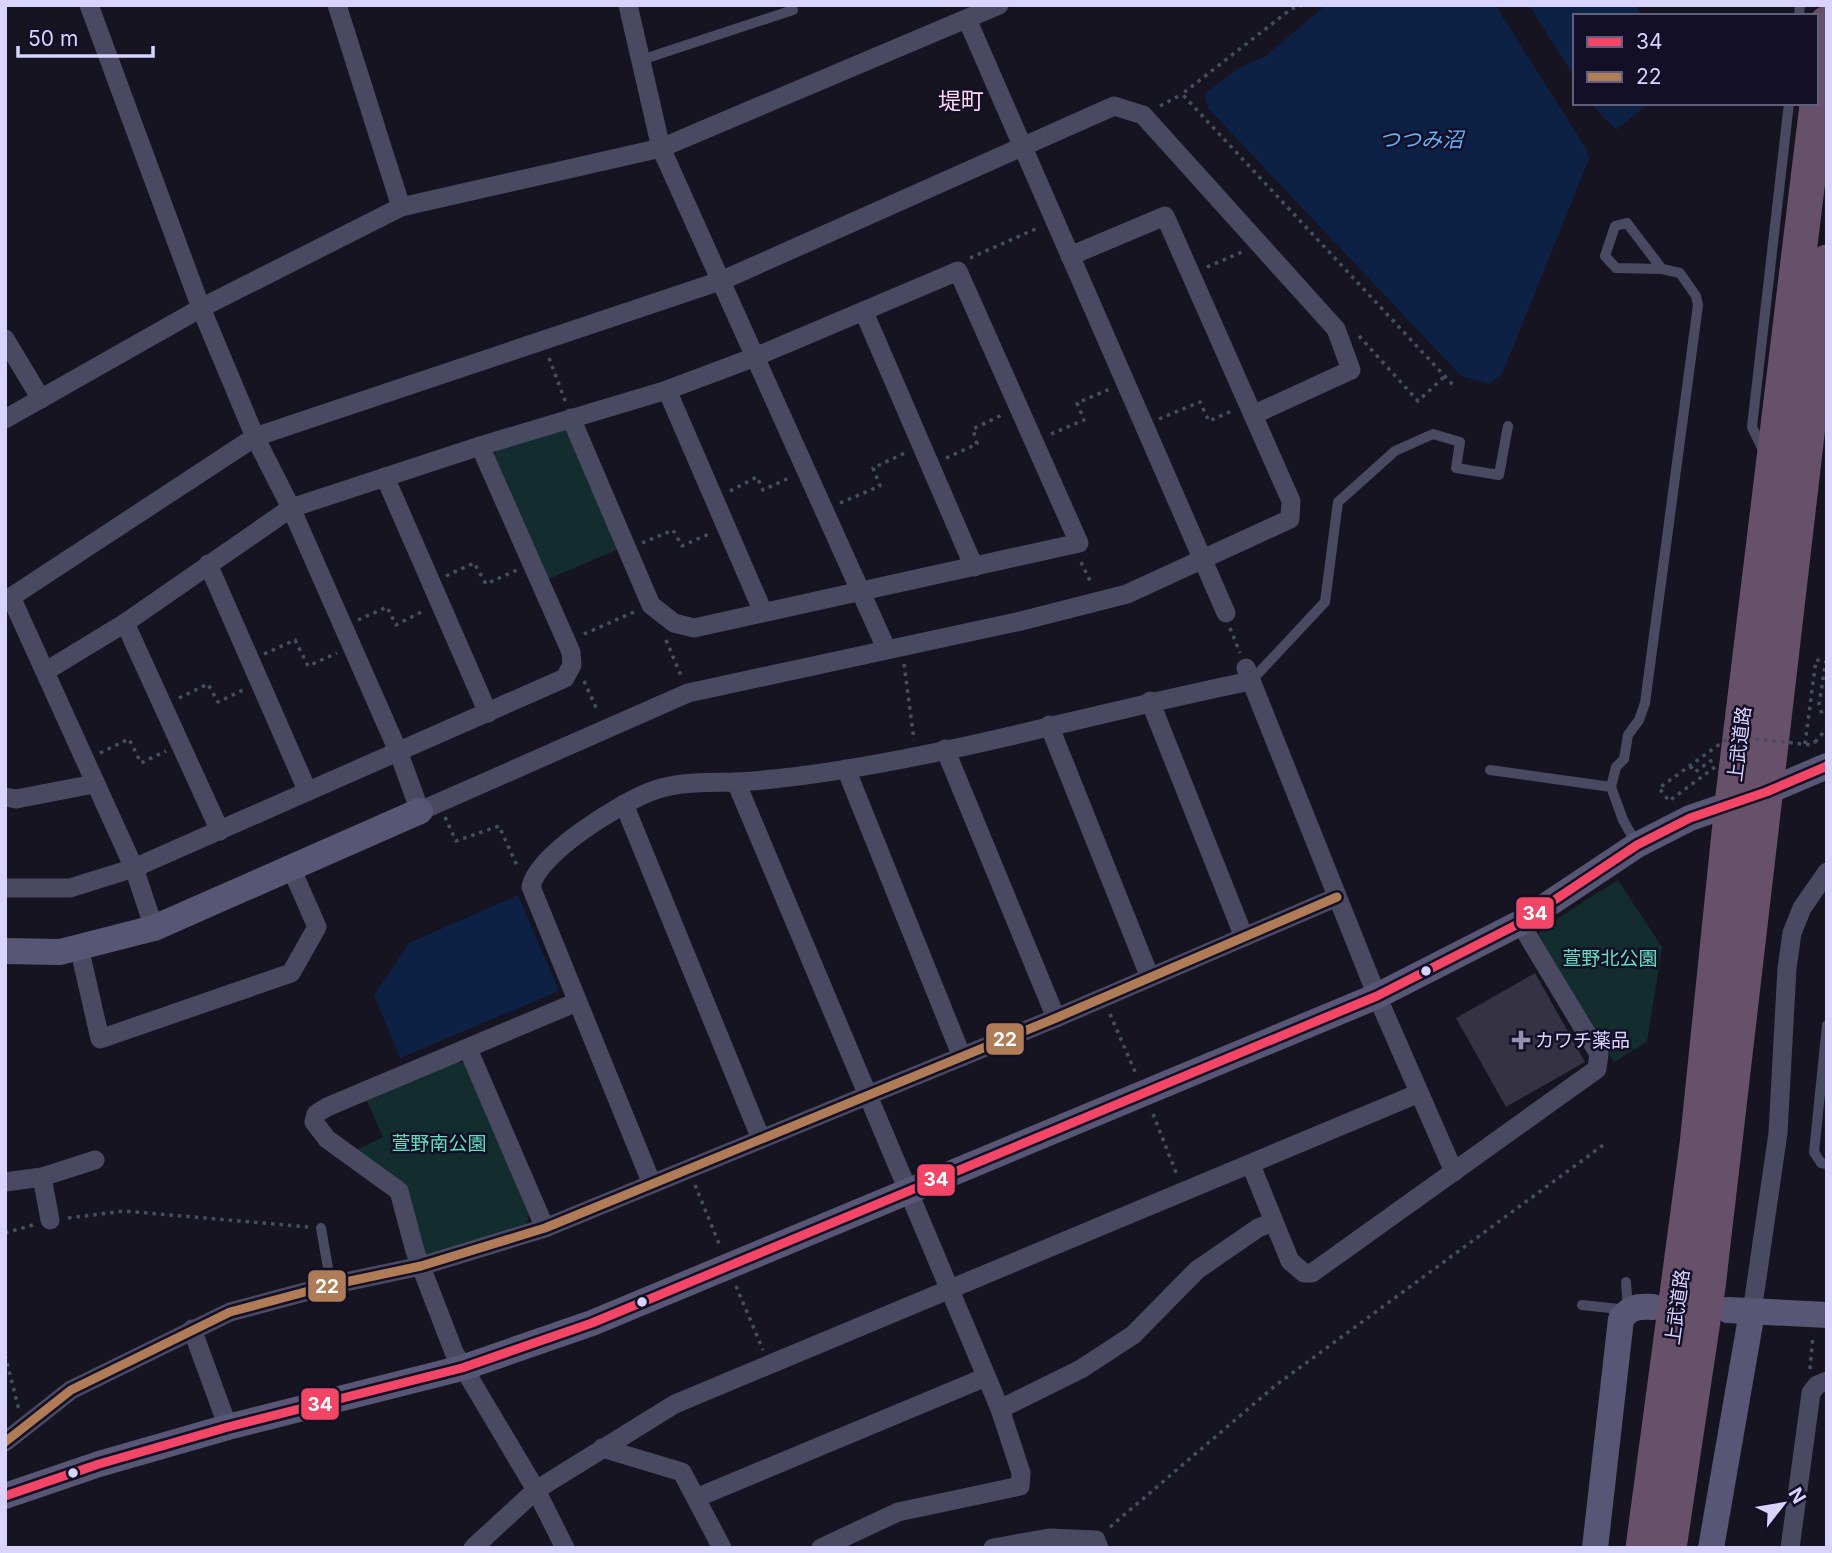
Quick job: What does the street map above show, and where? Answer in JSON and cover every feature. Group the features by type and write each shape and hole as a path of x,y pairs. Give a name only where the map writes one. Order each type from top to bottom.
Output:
{"highway":[{"name":"上武道路","path":"1818,96 1827,23"},
{"name":"上武道路","path":"1643,1548 1698,1145 1732,804 1817,105"},
{"name":"上武道路","path":"1669,1548 1708,1287 1827,262"}],"street":[{"path":"89,5 201,308 255,437 291,508 398,751 429,807"},
{"path":"337,5 401,207"},
{"path":"628,5 661,148 723,280 861,592 894,646"},
{"path":"945,5 960,21 1022,145 1226,612"},
{"path":"5,419 201,308 401,207 661,148 999,5"},
{"path":"154,928 134,868 94,784 46,671 8,599 255,437 723,280 1114,106 1143,116 1336,329 1351,370 1252,409"},
{"path":"5,951 60,952 154,928 292,870 688,693 894,646 1021,621 1127,594 1290,519 1291,501 1166,216 1070,256"},
{"path":"46,671 125,623 291,508 480,446 571,418 667,390 755,357 958,271 1079,543 694,628 674,623 651,605 571,418"},
{"path":"864,312 974,567"},
{"path":"5,339 41,399"},
{"path":"667,390 762,612"},
{"path":"5,888 70,888 134,868 565,678 572,665 569,647 480,446"},
{"path":"384,477 488,713"},
{"path":"208,565 307,790"},
{"path":"125,623 220,831"},
{"path":"652,1184 531,887 533,873 585,828 624,804 654,790 699,782 736,782 846,769 945,750 1249,675 1417,1094 1454,1172"},
{"path":"1150,701 1244,937"},
{"path":"1049,725 1147,970"},
{"path":"945,750 1056,1018"},
{"path":"5,1496 99,1464 228,1427 463,1368 592,1323 1377,996 1520,923 1637,845 1689,818 1766,792 1824,756"},
{"path":"846,769 962,1057"},
{"path":"736,782 1000,1409 1021,1474 1020,1486 898,1512 821,1548"},
{"path":"5,797 16,799 94,784"},
{"path":"624,804 761,1139"},
{"path":"79,947 100,1039 291,973 317,927 292,870"},
{"path":"1711,1548 1740,1311 1778,1133 1787,968 1792,933 1802,908 1827,872"},
{"path":"5,1442 24,1424 71,1390 192,1329 242,1308 421,1266 545,1228 1056,1018 1337,897"},
{"path":"1251,1165 1290,1261 1304,1273 1312,1273 1597,1069 1599,1054 1520,923"},
{"path":"565,1548 536,1490 471,1377 463,1368 421,1266 399,1191 327,1139 314,1122 316,1114 327,1107 577,1002"},
{"path":"468,1049 545,1228"},
{"path":"473,1548 536,1490 675,1404 1417,1094"},
{"path":"5,1182 41,1177 95,1160"},
{"path":"41,1177 50,1220"},
{"path":"1000,1409 1081,1369 1133,1335 1197,1270 1273,1222"},
{"path":"1595,1548 1621,1319 1641,1309"},
{"path":"1740,1311 1821,1321"},
{"path":"192,1329 228,1427"},
{"path":"696,1498 986,1377"},
{"path":"1790,1548 1811,1393 1822,1383"},
{"path":"602,1448 682,1472 722,1548"},
{"path":"993,1548 1049,1538 1097,1544"}],"lane":[{"path":"641,60 793,10"},
{"path":"1772,469 1752,427 1789,105"},
{"path":"1637,845 1623,820 1611,787 1616,767 1624,759 1628,735 1639,720 1645,703 1698,305 1696,296 1679,273 1662,269 1616,268 1605,256 1615,226 1627,223 1662,269"},
{"path":"1249,675 1325,602 1338,502 1395,451 1433,434 1460,442 1456,468 1499,475 1508,426"},
{"path":"1490,770 1611,787"},
{"path":"1827,1025 1814,1152 1821,1163 1827,1164"},
{"path":"321,1228 331,1285"},
{"path":"1626,1282 1641,1309"},
{"path":"1582,1305 1641,1309"}],"path":[{"path":"1143,116 1182,94 1291,9 1303,5"},
{"path":"1182,94 1453,384"},
{"path":"954,273 965,260 1055,220"},
{"path":"1190,274 1260,245"},
{"path":"1357,334 1418,401 1445,376"},
{"path":"542,340 571,418"},
{"path":"1034,442 1084,420 1077,403 1125,382"},
{"path":"1144,426 1200,402 1209,421 1252,409"},
{"path":"930,465 977,444 973,429 1018,407"},
{"path":"825,510 880,486 873,468 921,445"},
{"path":"714,499 757,477 763,490 806,469"},
{"path":"627,550 673,530 682,546 726,526"},
{"path":"1073,544 1095,591"},
{"path":"431,583 474,563 486,584 532,564"},
{"path":"343,626 387,607 396,625 440,603"},
{"path":"606,730 569,647 651,605 688,693"},
{"path":"250,660 295,640 308,666 352,646"},
{"path":"894,646 916,755"},
{"path":"1805,744 1816,660 1826,661 1819,704 1823,717"},
{"path":"163,706 208,684 218,702 260,682"},
{"path":"1716,767 1669,801 1659,788 1731,736 1811,745 1827,728"},
{"path":"1824,756 1827,738"},
{"path":"84,760 129,739 141,763 180,744"},
{"path":"1690,766 1695,772 1715,757"},
{"path":"429,807 456,841 499,826 521,875"},
{"path":"1102,996 1139,1080"},
{"path":"1149,1104 1184,1193"},
{"path":"1097,1544 1276,1385 1606,1143"},
{"path":"688,1169 724,1258"},
{"path":"5,1233 50,1220 125,1211 321,1228"},
{"path":"733,1279 769,1365"},
{"path":"1821,1321 1809,1374 1822,1383"},
{"path":"5,1355 24,1424"}],"green space":[{"path":"561,426 571,433 621,548 544,581 492,459 499,445"},
{"name":"萱野北公園","path":"1618,880 1662,947 1647,1042 1614,1062 1538,934 1544,927"},
{"name":"萱野南公園","path":"454,1061 467,1064 530,1212 525,1228 431,1257 422,1253 408,1190 354,1151 383,1137 366,1099"}],"water":[{"name":"つつみ沼","path":"1326,5 1495,5 1587,150 1589,159 1502,374 1489,384 1461,376 1208,108 1204,94 1239,68 1266,56"},
{"path":"1529,5 1635,5 1641,14 1573,14 1573,75"},
{"path":"1592,105 1647,105 1616,130"},
{"path":"518,895 559,991 400,1058 374,995 409,943"}],"building":[{"name":"カワチ薬品","path":"1535,973 1585,1062 1506,1107 1456,1018"}],"transit line":[{"name":"34","path":"5,1496 99,1464 228,1427 462,1368 592,1323 1377,996 1520,923 1637,845 1690,818 1766,792 1827,766"},
{"name":"22","path":"5,1442 71,1390 230,1312 331,1285 421,1266 545,1228 1056,1018 1337,897"}],"place":[{"name":"カワチ薬品","path":"1521,1040"}],"district":[{"name":"堤町","path":"961,101"}]}
